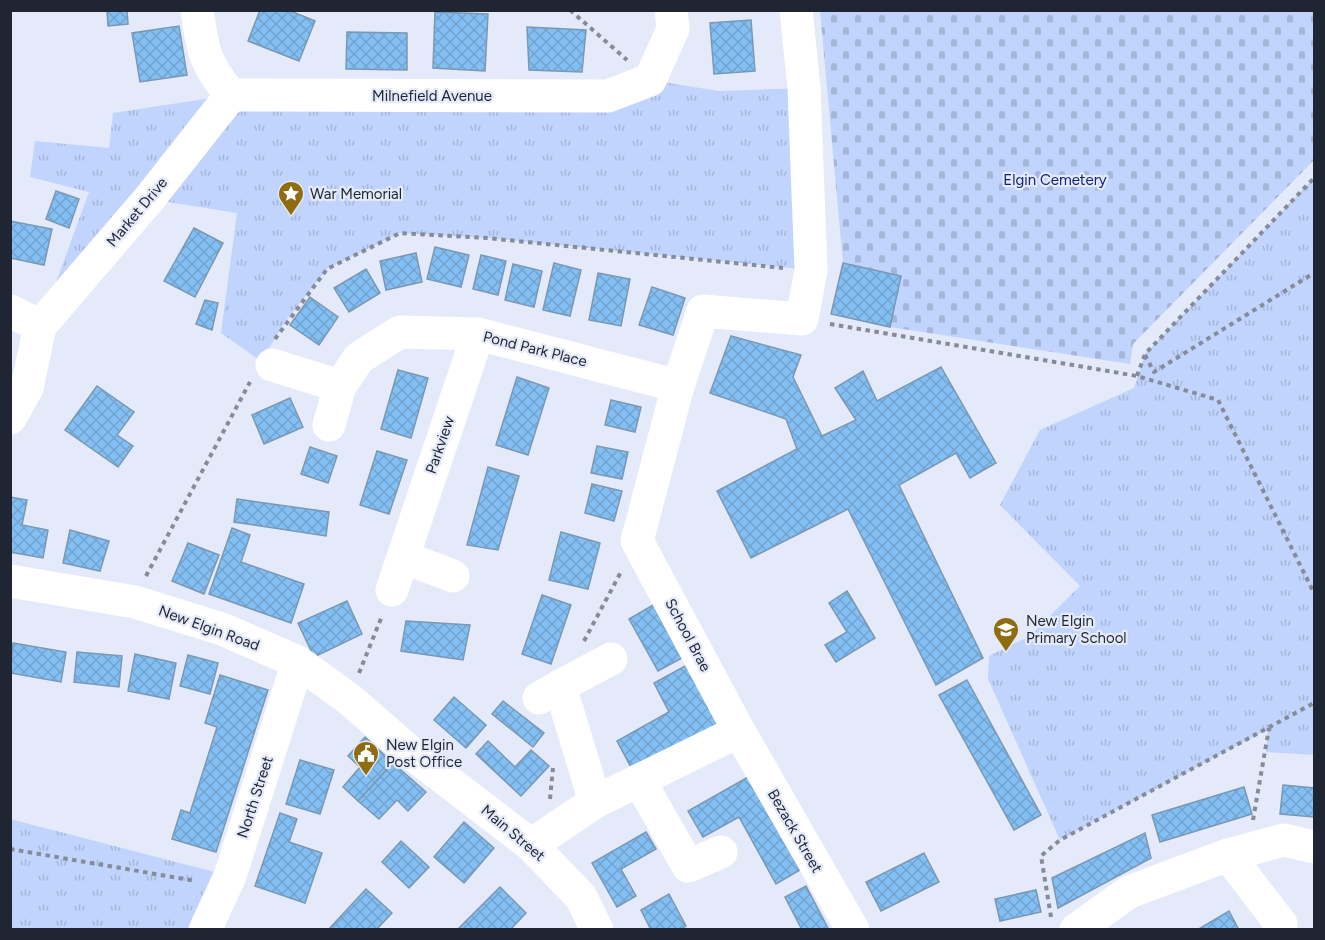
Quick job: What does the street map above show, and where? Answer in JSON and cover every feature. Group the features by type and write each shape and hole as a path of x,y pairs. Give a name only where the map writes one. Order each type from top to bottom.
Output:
{"street":[{"path":"197,10 202,45 211,72 231,95"},
{"path":"650,80 673,29 671,10"},
{"path":"796,10 804,88 811,270 802,319"},
{"name":"Milnefield Avenue","path":"231,95 608,96 650,80"},
{"name":"Market Drive","path":"10,418 27,388 40,326 149,199 231,95"},
{"path":"10,311 40,326"},
{"name":"School Brae","path":"739,731 637,541 678,386 703,311 802,319"},
{"name":"Pond Park Place","path":"329,425 340,386 359,358 400,332 478,334 678,386"},
{"name":"Parkview","path":"392,590 478,334"},
{"path":"272,364 340,386"},
{"path":"403,557 453,576"},
{"name":"New Elgin Road","path":"10,580 135,602 222,629 298,662 349,699 411,753"},
{"path":"595,802 550,692 611,659"},
{"name":"North Street","path":"205,930 225,886 298,662"},
{"path":"531,845 595,802 739,731"},
{"name":"Bezack Street","path":"739,731 853,930"},
{"name":"Main Street","path":"411,753 531,845 581,897 597,930"},
{"path":"639,780 688,866 721,852"},
{"path":"1064,924 1129,892 1237,853 1284,840 1314,847"},
{"path":"1237,853 1281,924"}],"path":[{"path":"570,10 650,80"},
{"path":"1137,376 1145,354 1314,178"},
{"path":"1145,354 1154,372 1314,273"},
{"path":"802,319 1137,376 1218,400 1314,593"},
{"path":"349,699 392,590"},
{"path":"1064,924 1041,856 1060,840 1314,704"},
{"path":"1237,853 1269,728"},
{"path":"10,849 225,886"}],"green space":[{"name":"Elgin Cemetery","path":"820,11 1314,11 1314,160 1133,344 1130,364 890,327 831,314 843,263"},
{"path":"650,80 719,91 804,88 811,270 487,238 400,233 327,269 285,322 261,361 221,333 237,213 149,199 40,326 89,192 30,177 35,141 109,148 113,113 231,95"},
{"path":"1314,178 1314,755 1266,752 1268,729 1060,840 988,679 989,656 1030,636 1080,586 1000,505 1040,430 1134,388 1145,354"},
{"path":"10,819 230,876 205,929 11,929"}],"building":[{"path":"107,10 127,10 128,24 108,26"},
{"path":"260,10 288,10 315,21 299,61 248,41"},
{"path":"435,12 488,14 485,71 433,68"},
{"path":"751,20 755,71 714,74 710,23"},
{"path":"179,26 187,75 140,82 132,33"},
{"path":"527,27 586,30 582,72 529,70"},
{"path":"347,32 407,33 407,70 346,69"},
{"path":"56,191 79,199 69,228 46,219"},
{"path":"10,221 52,229 44,265 10,258"},
{"path":"194,228 223,243 195,297 164,281"},
{"path":"435,247 469,255 461,287 427,279"},
{"path":"416,253 422,282 386,290 380,261"},
{"path":"481,255 506,261 498,295 473,289"},
{"path":"554,263 581,270 570,316 543,310"},
{"path":"843,263 901,276 890,327 831,314"},
{"path":"513,264 542,271 534,307 505,300"},
{"path":"366,269 380,293 349,312 334,288"},
{"path":"598,273 630,279 621,326 589,320"},
{"path":"652,287 685,298 673,335 639,325"},
{"path":"310,297 338,317 319,345 290,325"},
{"path":"205,300 218,303 212,330 196,324"},
{"path":"731,336 801,355 793,377 822,436 856,420 835,388 863,371 877,401 941,367 996,463 970,478 956,453 899,485 983,658 936,685 848,509 751,558 717,491 797,449 786,419 710,393"},
{"path":"398,370 428,378 411,438 381,429"},
{"path":"517,377 549,388 528,455 496,445"},
{"path":"97,386 134,412 117,435 133,446 118,467 65,430"},
{"path":"290,398 303,427 264,444 252,415"},
{"path":"611,400 641,407 635,432 605,425"},
{"path":"597,446 628,452 622,479 591,473"},
{"path":"310,447 337,456 328,483 301,474"},
{"path":"377,451 407,460 389,514 360,505"},
{"path":"488,467 519,476 498,550 467,545"},
{"path":"592,484 622,491 614,521 585,513"},
{"path":"10,497 27,500 22,525 48,530 43,558 10,552"},
{"path":"237,499 329,512 326,536 234,522"},
{"path":"232,528 250,535 241,562 304,584 291,623 209,594"},
{"path":"70,530 109,541 100,571 63,563"},
{"path":"561,532 600,543 588,589 549,580"},
{"path":"188,543 219,555 204,594 172,581"},
{"path":"847,591 875,638 836,662 825,645 847,632 829,603"},
{"path":"542,595 571,605 551,664 522,654"},
{"path":"347,601 362,634 314,657 298,623"},
{"path":"653,605 682,658 658,671 629,619"},
{"path":"406,621 470,625 463,660 401,651"},
{"path":"13,643 66,652 61,682 10,673"},
{"path":"77,652 122,656 119,687 74,682"},
{"path":"135,654 176,663 169,699 128,691"},
{"path":"188,655 218,663 210,694 180,686"},
{"path":"687,665 720,726 634,773 617,741 669,712 654,683"},
{"path":"220,675 268,690 216,852 172,839 181,810 190,813 217,727 205,723"},
{"path":"967,680 1041,815 1014,830 939,695"},
{"path":"454,697 486,725 466,748 434,720"},
{"path":"503,701 544,733 533,747 492,714"},
{"name":"New Elgin Post Office","path":"365,737 393,763 358,801 343,787 360,767 348,756"},
{"path":"488,741 515,767 531,750 549,766 521,796 476,754"},
{"path":"300,760 334,770 320,814 286,804"},
{"path":"393,763 426,792 408,811 397,800 379,819 358,801"},
{"path":"748,777 800,870 776,884 739,817 703,837 688,811"},
{"path":"1283,785 1314,788 1314,817 1280,814"},
{"path":"1244,787 1252,814 1160,842 1152,815"},
{"path":"280,813 297,819 289,842 322,853 305,903 255,886"},
{"path":"464,822 494,848 464,883 434,857"},
{"path":"646,832 656,849 621,869 636,896 617,907 592,863"},
{"path":"1145,833 1151,858 1058,908 1052,878"},
{"path":"401,841 429,867 409,888 382,862"},
{"path":"924,853 939,882 881,911 866,882"},
{"path":"806,886 829,930 802,930 785,897"},
{"path":"500,887 526,913 510,930 457,930"},
{"path":"366,889 392,913 376,930 328,930"},
{"path":"1036,890 1041,912 1000,921 995,899"},
{"path":"669,894 686,926 680,930 651,930 641,910"},
{"path":"1229,911 1239,930 1197,930"}],"place":[{"name":"War Memorial","path":"291,217"},
{"name":"New Elgin Primary School","path":"1006,653"},
{"name":"New Elgin Post Office","path":"366,777"}]}
